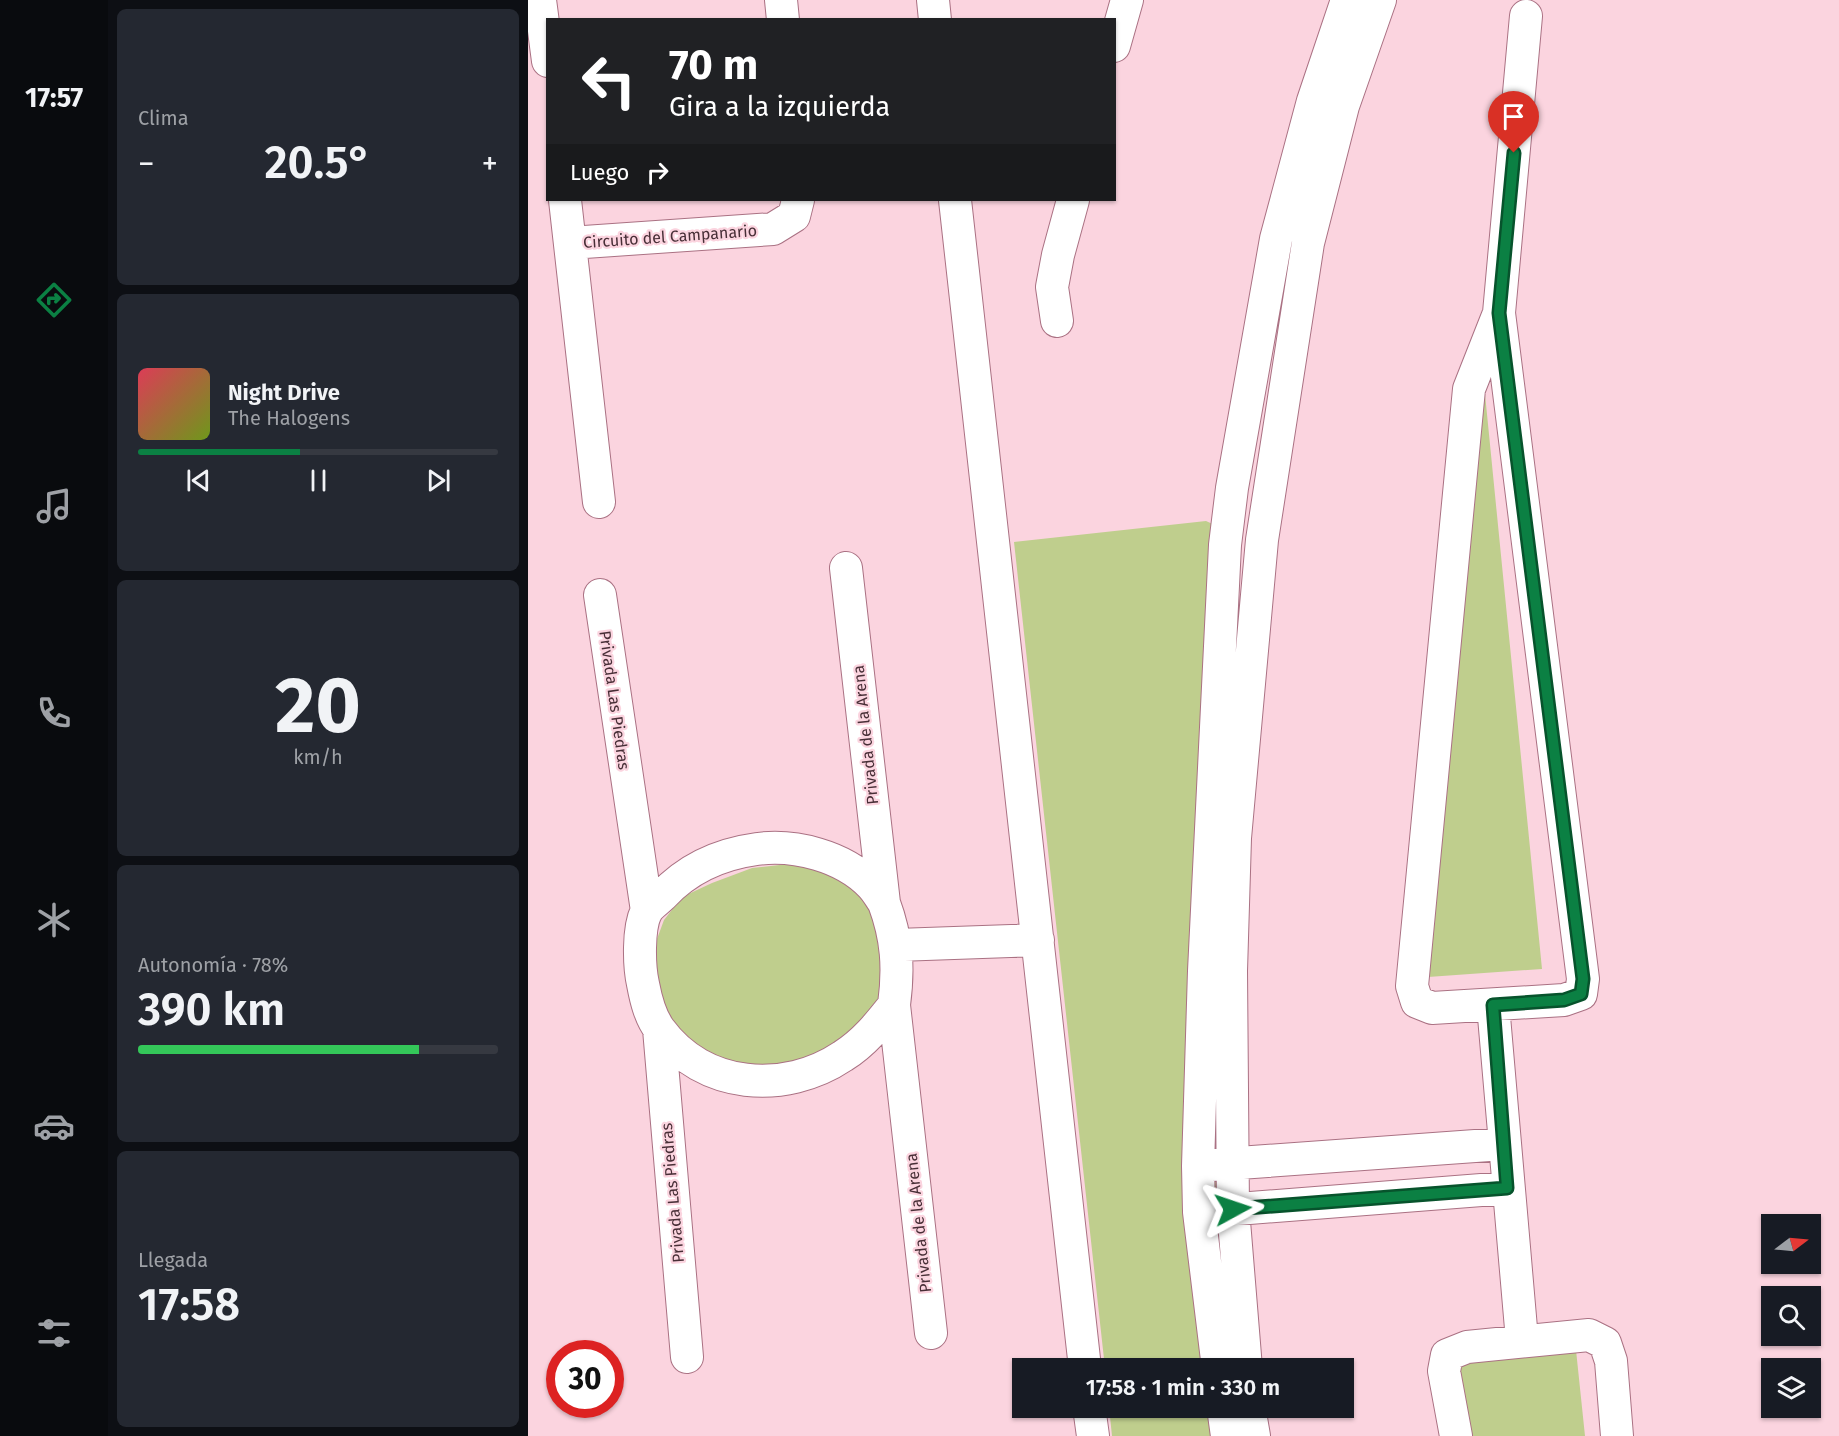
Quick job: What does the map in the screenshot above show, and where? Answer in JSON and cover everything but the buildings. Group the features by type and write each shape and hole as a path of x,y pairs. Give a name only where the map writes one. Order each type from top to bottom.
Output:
{"street":[{"path":"540,0 546,46"},
{"path":"781,0 783,18"},
{"path":"933,0 935,18"},
{"path":"1116,39 1127,0"},
{"path":"1217,1358 1199,1212 1198,1166 1204,971 1224,557 1232,488 1276,239 1313,101 1347,0"},
{"path":"1245,1358 1231,1164 1231,971 1235,838 1262,540 1308,243 1343,106 1380,0"},
{"path":"1499,313 1469,389 1412,986 1417,1002 1432,1008 1564,1000 1581,994 1583,979 1499,313 1526,16"},
{"name":"Circuito del Campanario","path":"565,201 570,243 773,229 794,216 798,201"},
{"path":"955,201 1084,1358"},
{"path":"1057,321 1052,287 1073,201"},
{"path":"570,243 599,502"},
{"name":"Privada de la Arena","path":"846,568 884,903 897,945 898,975 894,1005 931,1333"},
{"name":"Privada Las Piedras","path":"600,595 647,911"},
{"path":"884,903 870,884 840,863 806,851 770,847 734,852 698,866 676,881 647,911 642,928 639,969 648,1006 659,1029 680,1053 707,1070 739,1080 775,1081 811,1073 843,1056 873,1032 894,1005"},
{"path":"897,945 1038,940"},
{"path":"1493,1005 1503,1144 1522,1340"},
{"name":"Privada Las Piedras","path":"659,1029 687,1357"},
{"path":"1198,1166 1503,1144"},
{"path":"1199,1212 1507,1188"},
{"path":"1456,1436 1444,1371 1447,1354 1467,1347 1589,1335 1605,1343 1611,1361 1617,1436"},
{"path":"1091,1418 1093,1436"},
{"path":"1225,1418 1227,1436"},
{"path":"1252,1418 1254,1436"}],"green space":[{"path":"1485,394 1542,969 1428,977"},
{"path":"1206,521 1241,537 1213,972 1238,1358 1104,1358 1014,542"},
{"path":"797,863 826,873 852,887 873,906 881,919 888,940 883,1016 778,1078 700,1062 660,1008 654,947 664,920 682,897 712,883 752,868"},
{"path":"1576,1350 1585,1436 1470,1436 1454,1363"},
{"path":"1110,1418 1243,1418 1245,1436 1112,1436"}],"route":[{"path":"1233,1209 1507,1188 1493,1005 1564,1000 1581,994 1583,979 1499,313 1514,153"}]}
